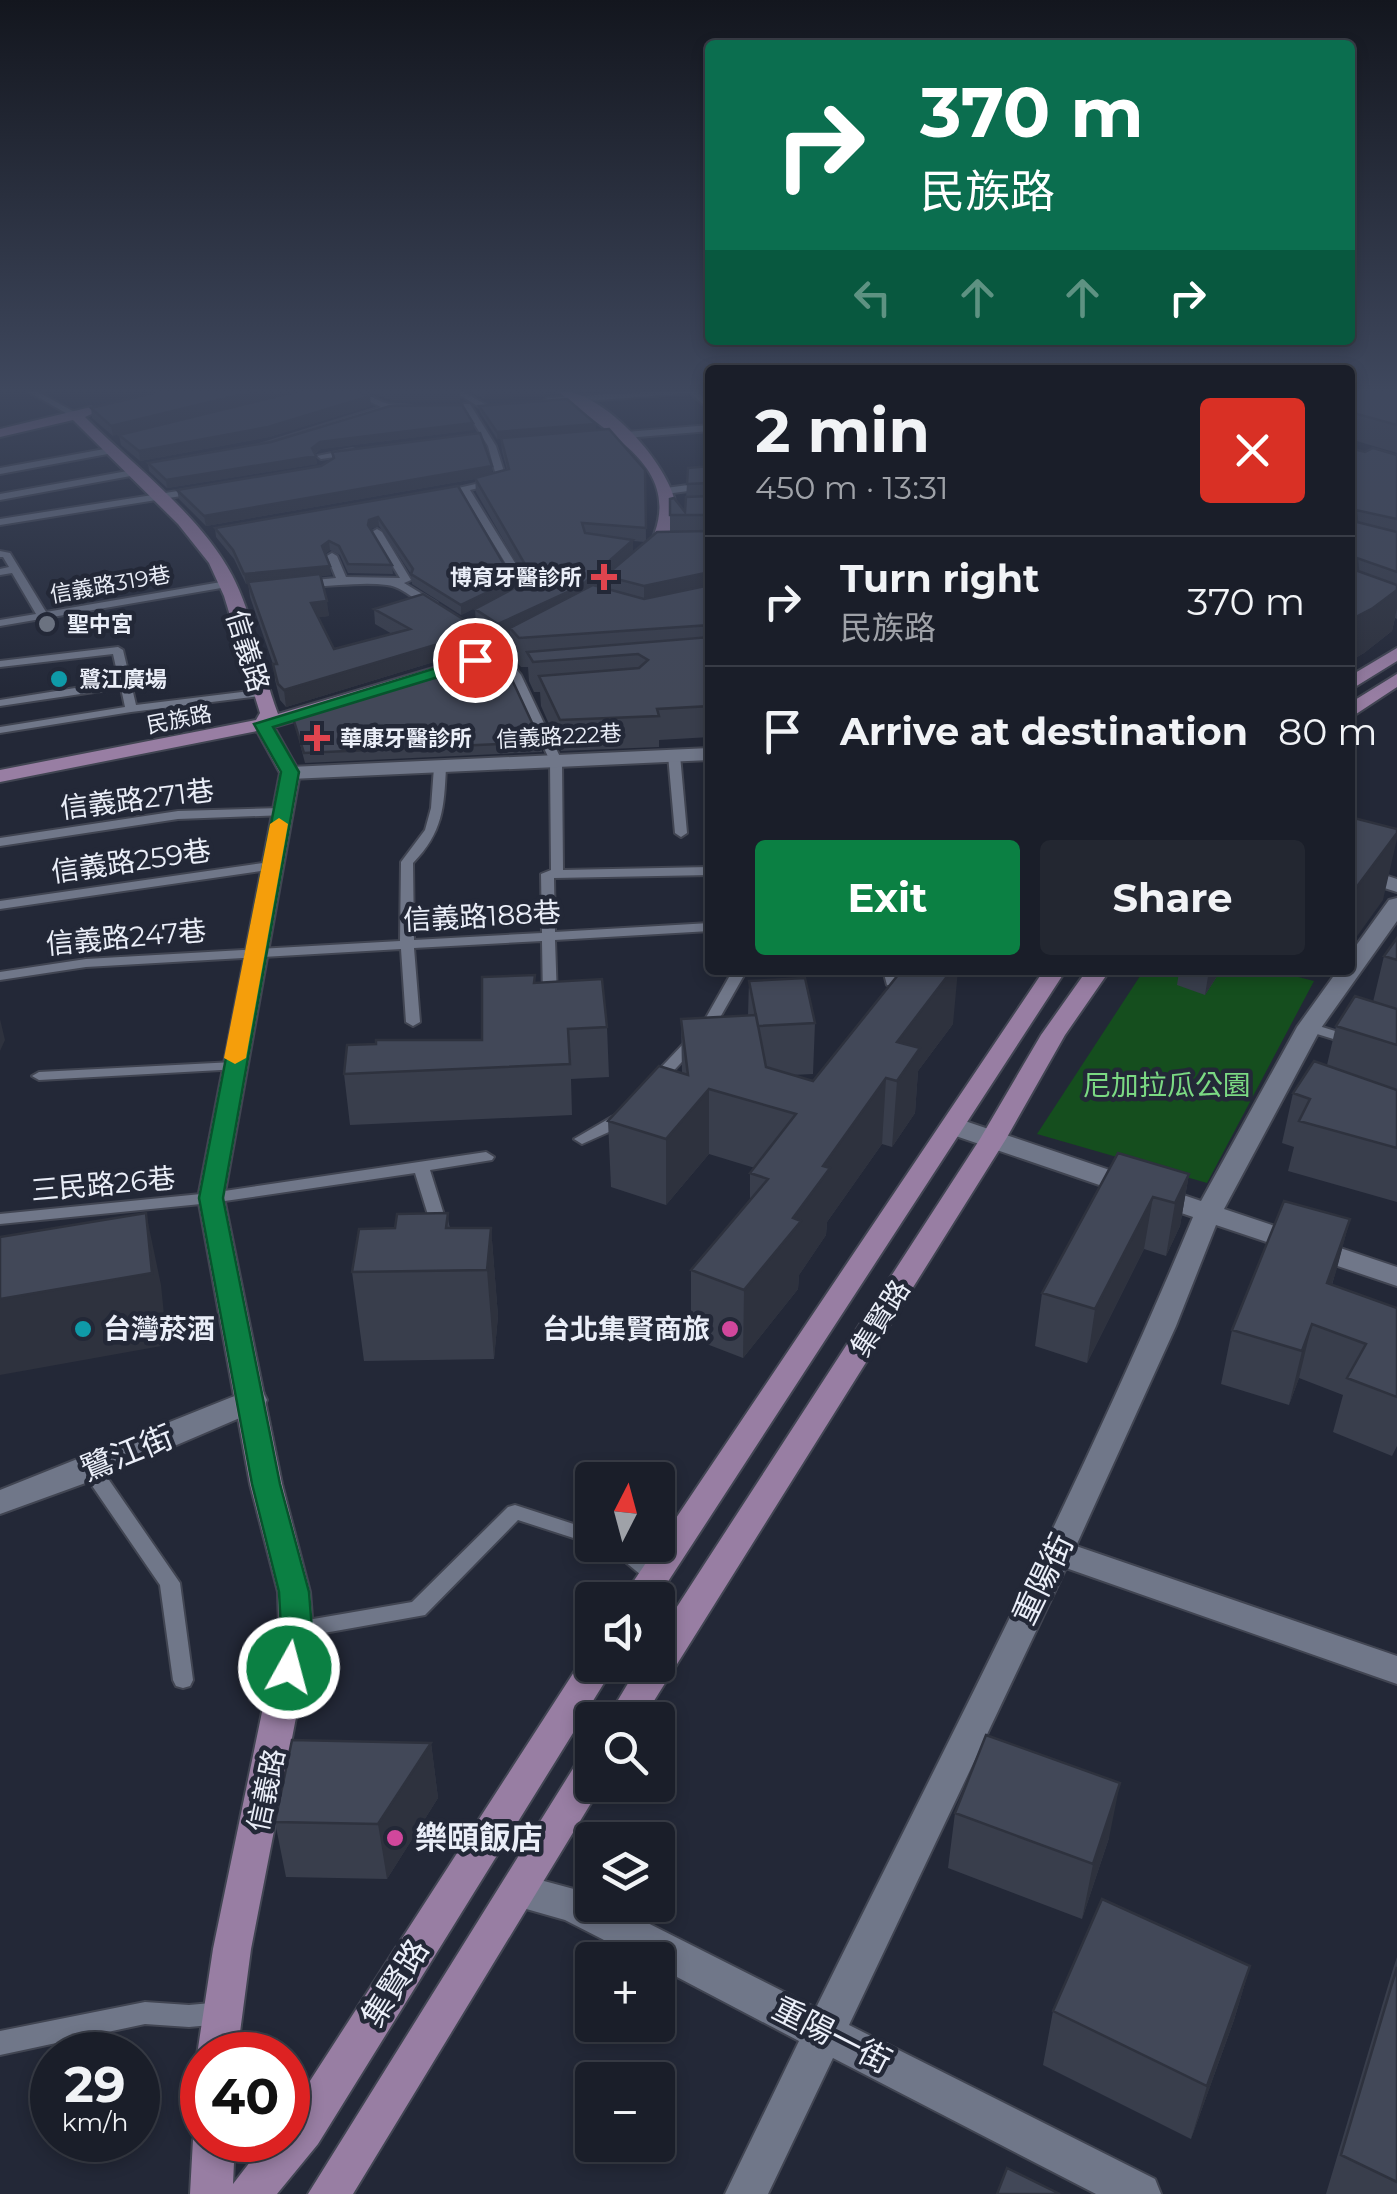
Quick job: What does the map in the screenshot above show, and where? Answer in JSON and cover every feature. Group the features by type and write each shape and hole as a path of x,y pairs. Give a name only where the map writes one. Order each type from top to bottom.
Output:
{"street":[{"name":"信義路","path":"156,493 206,532 236,589 258,692 269,713 263,724 290,772 211,1198 266,1484 294,1592 296,1630 220,2032"},
{"path":"633,576 667,550 675,518 667,493"},
{"name":"民族路","path":"0,776 263,724 500,652 565,624"},
{"path":"1355,681 1397,653"},
{"path":"1355,708 1397,679"},
{"name":"信義路222巷","path":"290,772 705,754"},
{"path":"1355,872 1397,886"},
{"name":"重陽街","path":"1355,963 1397,905"},
{"name":"集賢路","path":"650,1582 954,1126 1048,975"},
{"name":"集賢路","path":"675,1637 993,1139 1052,1036 1095,975"},
{"name":"重陽街","path":"746,2194 1057,1552 1162,1326 1208,1215 1309,1027 1347,975"},
{"path":"954,1126 1397,1277"},
{"name":"鷺江街","path":"0,1502 90,1469 252,1400"},
{"path":"1057,1552 1397,1670"},
{"name":"集賢路","path":"250,2194 303,2129 586,1682"},
{"name":"集賢路","path":"329,2194 575,1798"},
{"name":"重陽一街","path":"518,1891 572,1904 1140,2194"},
{"path":"211,2194 213,2162"}],"lane":[{"path":"0,522 185,493"},
{"path":"426,496 443,493"},
{"path":"467,493 525,587 525,592 504,604"},
{"path":"288,586 342,580 406,580 377,532"},
{"path":"638,550 667,550"},
{"path":"4,554 43,616"},
{"path":"332,556 342,580"},
{"path":"0,572 15,569"},
{"path":"395,582 445,613"},
{"name":"信義路319巷","path":"0,623 236,589"},
{"path":"476,616 462,623 500,652 516,674 556,761 557,874"},
{"path":"0,664 118,650 131,709"},
{"path":"516,674 533,673"},
{"path":"0,703 124,684"},
{"path":"0,730 258,692"},
{"path":"528,700 547,699"},
{"path":"674,756 681,833"},
{"path":"412,1022 407,862 428,842 436,824 440,767"},
{"name":"信義路271巷","path":"0,842 178,816 281,812"},
{"name":"信義路259巷","path":"0,905 270,866"},
{"path":"551,1017 547,874 705,870"},
{"name":"信義路188巷","path":"257,952 705,928"},
{"name":"信義路247巷","path":"0,976 86,963 257,952"},
{"path":"642,1096 709,1026 737,975"},
{"path":"1309,1027 1362,1044"},
{"path":"39,1076 234,1066"},
{"path":"582,1139 615,1124 628,1110"},
{"path":"211,1198 486,1157"},
{"path":"422,1168 447,1250"},
{"name":"三民路26巷","path":"0,1218 211,1198"},
{"path":"90,1469 170,1583 183,1680"},
{"path":"296,1630 418,1609 514,1512 575,1532"},
{"path":"638,1562 654,1575"},
{"path":"0,2043 144,2013 222,2013"}],"green space":[{"name":"尼加拉瓜公園","path":"1141,975 1291,975 1314,981 1207,1183 1037,1134"}],"building":[{"path":"181,493 334,493 204,516"},
{"path":"415,493 462,493 513,580 461,605 411,574 413,569 378,517 369,520 368,525 392,565 348,564 339,546 329,541 322,546 330,566 244,574 233,550 215,528"},
{"path":"484,493 645,493 646,528 582,523 585,533 633,540 581,586 498,624 475,609 533,578"},
{"path":"1355,493 1397,493 1397,519 1356,510 1357,522 1397,532 1397,572 1357,558 1358,571 1397,585 1397,590 1355,617"},
{"path":"705,496 705,515 670,515 670,499 674,498 685,512 686,497"},
{"path":"705,531 705,573 644,586 605,576 657,532"},
{"path":"320,574 327,601 311,603 334,649 410,629 374,609 423,594 482,631 284,690 278,684 273,664 277,664 248,582"},
{"path":"593,585 644,599 705,586 705,625 519,638 510,628"},
{"path":"705,637 705,706 657,709 659,716 560,720 539,676 639,668 648,660 638,654 533,662 527,652"},
{"path":"496,655 507,669 541,742 304,753 294,721 301,713 433,678"},
{"path":"1355,818 1397,829 1355,889"},
{"path":"1397,938 1397,960 1384,956"},
{"path":"535,975 534,983 602,979 607,1027 568,1029 570,1064 344,1074 347,1045 376,1044 376,1040 482,1040 482,977"},
{"path":"898,975 948,975 897,1042 920,1048 897,1081 886,1078 823,1166 830,1168 793,1218 801,1221 744,1290 691,1270 768,1179 750,1173 796,1114 709,1089 666,1139 608,1121 659,1066 688,1075 681,1019 756,1015 766,1067 813,1081"},
{"path":"805,978 815,1023 758,1026 749,981"},
{"path":"1355,996 1397,1009 1397,1045 1336,1026"},
{"path":"1314,1061 1397,1090 1397,1148 1299,1121 1310,1099 1293,1093"},
{"path":"1118,1153 1189,1174 1175,1203 1153,1197 1095,1309 1042,1293"},
{"path":"1284,1201 1350,1219 1327,1283 1397,1308 1397,1397 1347,1378 1366,1344 1312,1324 1302,1351 1232,1330"},
{"path":"146,1213 152,1273 0,1299 0,1237"},
{"path":"448,1213 446,1228 491,1228 487,1270 352,1272 359,1229 395,1228 397,1214"},
{"path":"986,1735 1120,1783 1093,1864 955,1813"},
{"path":"292,1740 431,1743 378,1824 275,1822"},
{"path":"1102,1899 1250,1966 1207,2086 1053,2011"},
{"path":"1397,1967 1397,2182 1341,2155"},
{"path":"1007,2168 1060,2194 997,2194"}],"slow traffic":[{"path":"235,1058 279,824"}],"place":[{"name":"博育牙醫診所","path":"604,577"},
{"name":"聖中宮","path":"47,624"},
{"name":"鷺江廣場","path":"59,679"},
{"name":"華康牙醫診所","path":"317,738"},
{"name":"台灣菸酒","path":"83,1329"},
{"name":"台北集賢商旅","path":"730,1329"},
{"name":"樂頤飯店","path":"395,1838"}],"route":[{"path":"289,1668 296,1630 294,1592 266,1484 211,1198 290,772 263,724 475,660"}]}
